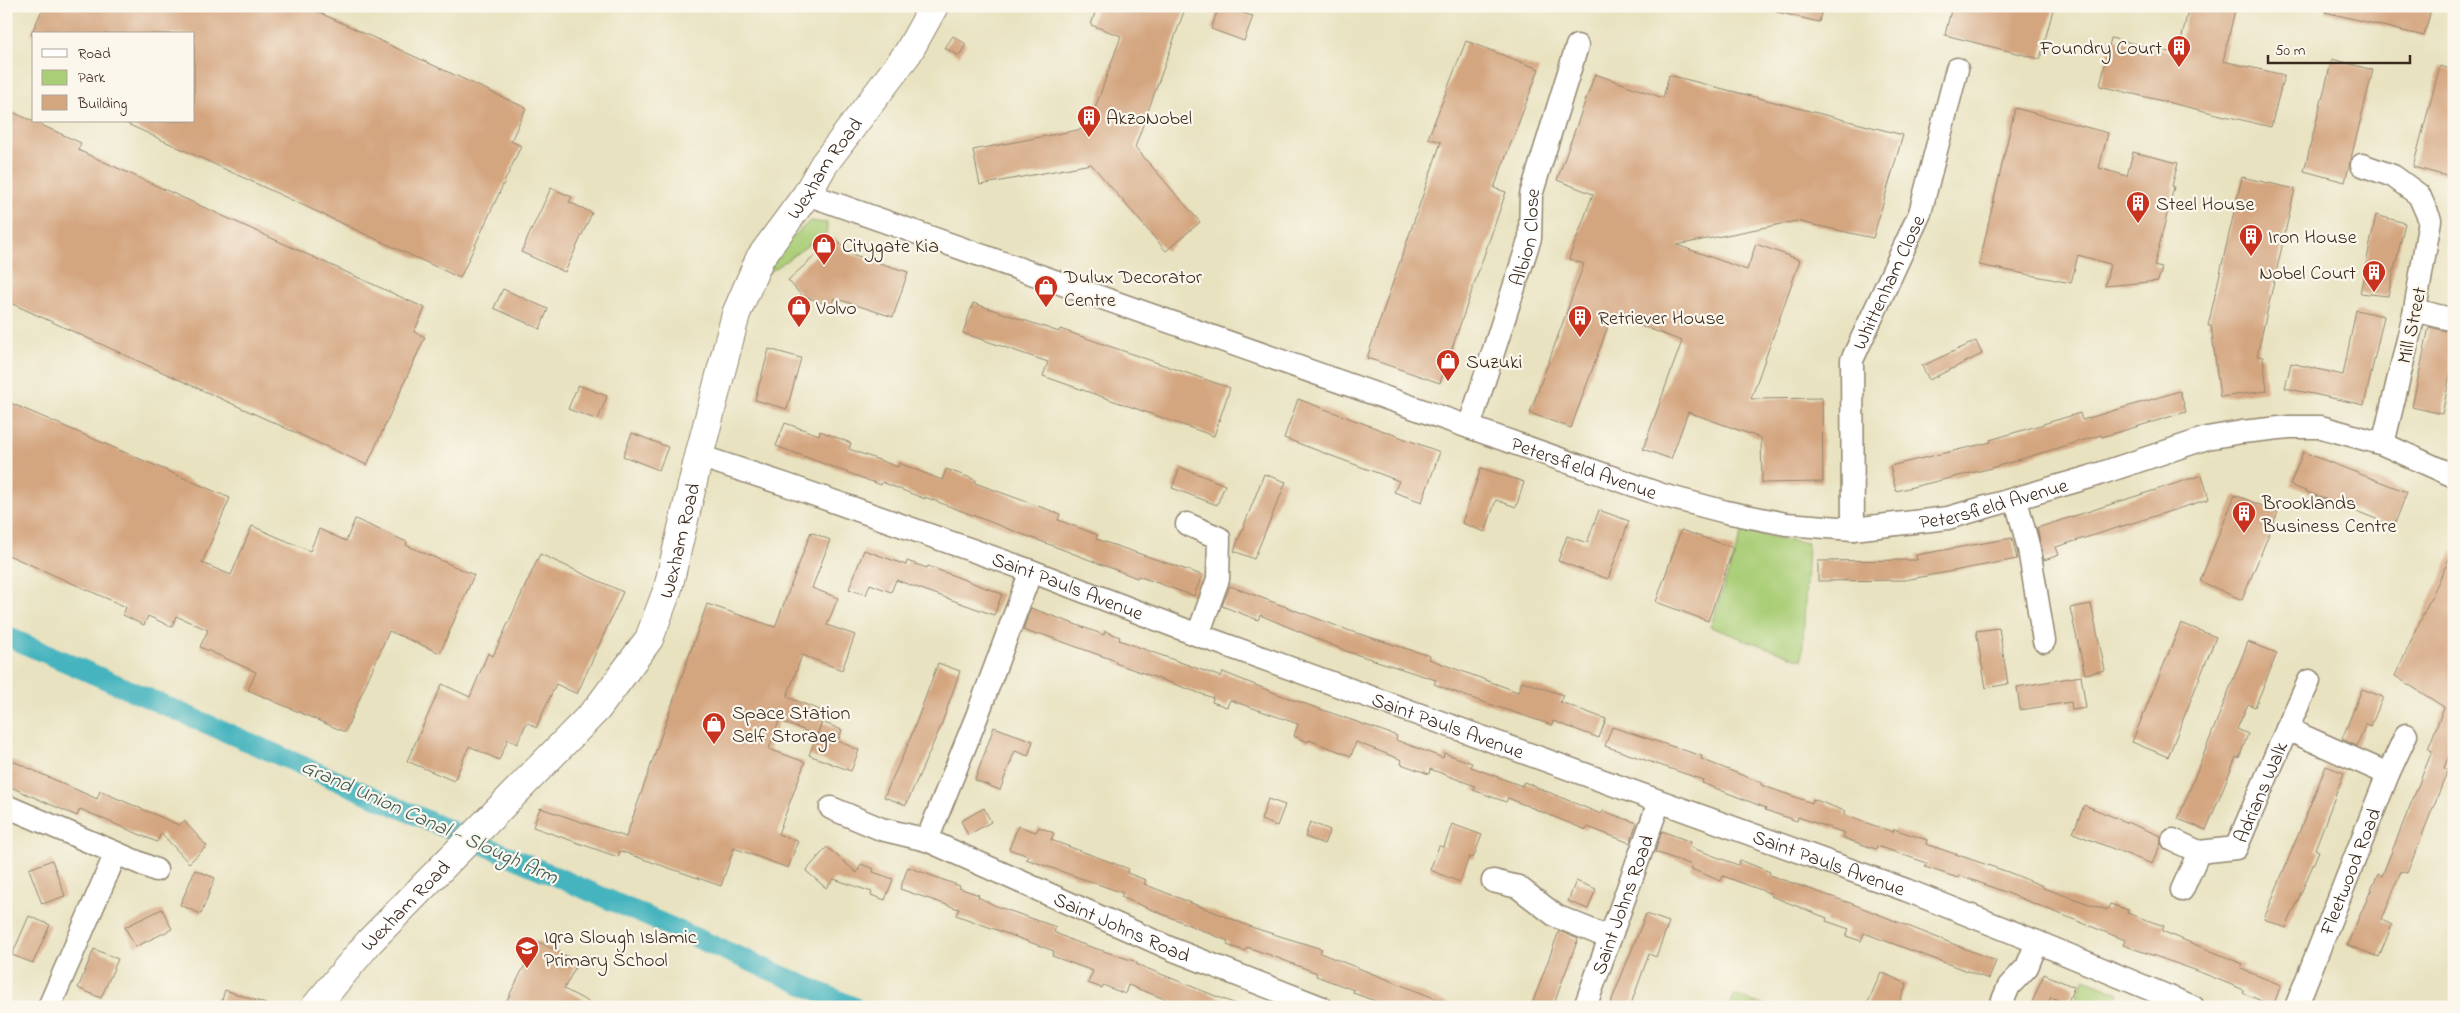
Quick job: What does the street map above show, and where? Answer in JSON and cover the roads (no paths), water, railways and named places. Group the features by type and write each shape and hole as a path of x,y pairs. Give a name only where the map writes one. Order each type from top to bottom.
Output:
{"street":[{"name":"Wexham Road","path":"316,1007 369,942 597,708 649,639 668,588 699,456 742,298 760,258 807,194 824,164 908,53 934,6"},
{"name":"Albion Close","path":"1469,427 1530,238 1531,195 1577,46"},
{"name":"Whittenham Close","path":"1853,529 1852,360 1920,214 1957,69"},
{"name":"Mill Street","path":"2362,165 2393,176 2419,195 2430,220 2415,310 2383,444"},
{"name":"Petersfield Avenue","path":"807,194 1662,495 1726,512 1786,524 1853,529 1948,518 2016,500 2207,438 2242,432 2289,427 2321,427 2383,444"},
{"path":"2415,310 2454,320"},
{"path":"2383,444 2454,476"},
{"name":"Saint Pauls Avenue","path":"699,456 1031,571 1198,634 1906,890 2193,1007"},
{"path":"2016,500 2029,549 2044,641"},
{"path":"1187,524 1219,538 1218,578 1198,634"},
{"path":"927,840 977,716 1031,571"},
{"name":"Adrians Walk","path":"2199,852 2236,848 2286,729 2309,681"},
{"name":"Adrians Walk","path":"2286,729 2388,774"},
{"name":"Fleetwood Road","path":"2296,1007 2388,774 2406,735"},
{"name":"Saint Johns Road","path":"1585,1007 1659,802"},
{"path":"6,806 156,870"},
{"name":"Saint Johns Road","path":"831,808 881,829 927,840 1174,950 1320,1007"},
{"path":"2173,840 2199,852 2182,890"},
{"path":"49,1007 116,853"},
{"path":"1493,881 1521,878 1556,916 1610,938"},
{"path":"2000,1007 2009,986 2027,967 2037,942"}],"waterway":[{"name":"Grand Union Canal - Slough Arm","path":"6,636 854,1007"}],"place":[{"name":"Foundry Court","path":"2179,68"},
{"name":"AkzoNobel","path":"1089,138"},
{"name":"Steel House","path":"2138,224"},
{"name":"Iron House","path":"2251,257"},
{"name":"Citygate Kia","path":"824,266"},
{"name":"Nobel Court","path":"2374,293"},
{"name":"Dulux Decorator Centre","path":"1046,308"},
{"name":"Volvo","path":"799,328"},
{"name":"Retriever House","path":"1580,338"},
{"name":"Suzuki","path":"1448,382"},
{"name":"Brooklands Business Centre","path":"2244,534"},
{"name":"Space Station Self Storage","path":"714,745"},
{"name":"Iqra Slough Islamic Primary School","path":"527,969"}]}
